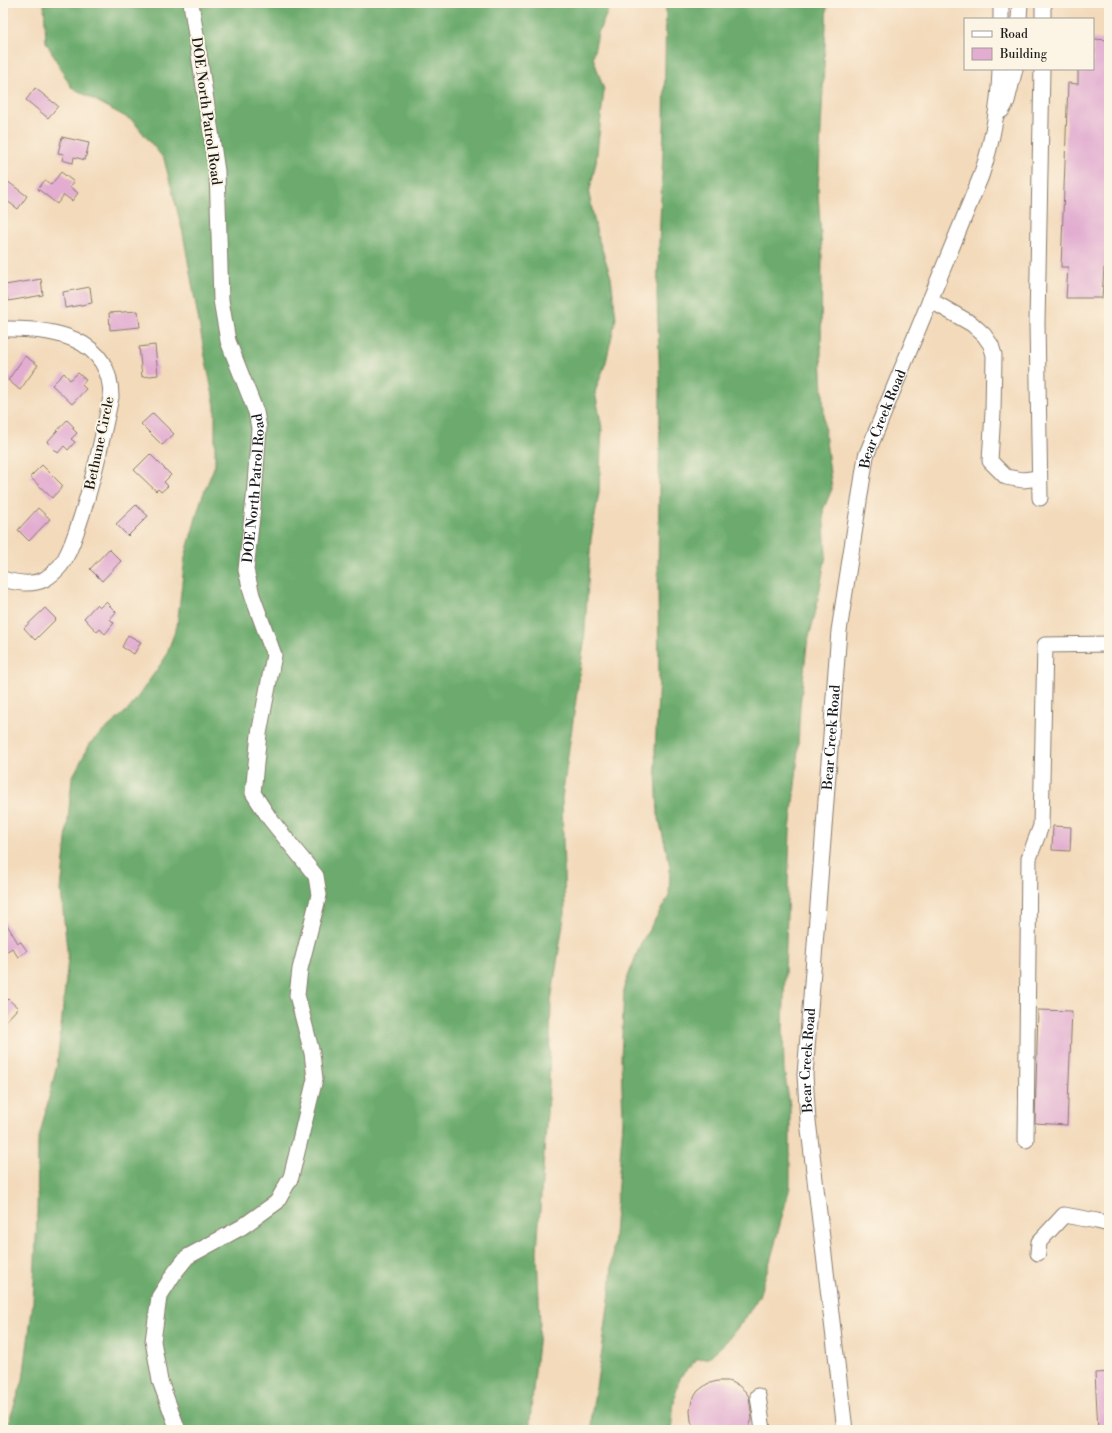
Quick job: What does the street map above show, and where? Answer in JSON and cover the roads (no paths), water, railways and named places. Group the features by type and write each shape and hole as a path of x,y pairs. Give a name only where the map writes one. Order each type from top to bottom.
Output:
{"street":[{"name":"DOE North Patrol Road","path":"178,1430 160,1380 153,1341 159,1297 186,1257 242,1227 277,1202 291,1177 315,1079 312,1053 297,995 300,969 319,895 316,876 270,819 253,793 259,734 274,655 252,595 246,570 254,498 259,428 256,412 228,341 221,300 217,171 191,3"},
{"path":"1001,3 1001,18"},
{"path":"1020,3 1020,18"},
{"path":"1043,18 1043,7 1045,3"},
{"name":"Bear Creek Road","path":"845,1430 808,1121 805,1075 839,630 866,456 981,176 992,144 996,121 1000,70"},
{"path":"996,121 1007,102 1015,70"},
{"path":"1040,498 1037,323 1042,70"},
{"path":"930,300 972,324 984,335 994,355 990,461 1006,477 1023,480 1039,478"},
{"name":"Bethune Circle","path":"3,329 41,330 64,335 84,344 100,358 107,371 111,386 111,396 98,462 70,550 60,566 44,579 30,583 14,582 3,579"},
{"path":"1026,1140 1030,858 1041,826 1045,645 1109,644"},
{"path":"1038,1253 1039,1242 1064,1216 1109,1224"},
{"path":"758,1396 763,1430"}]}
